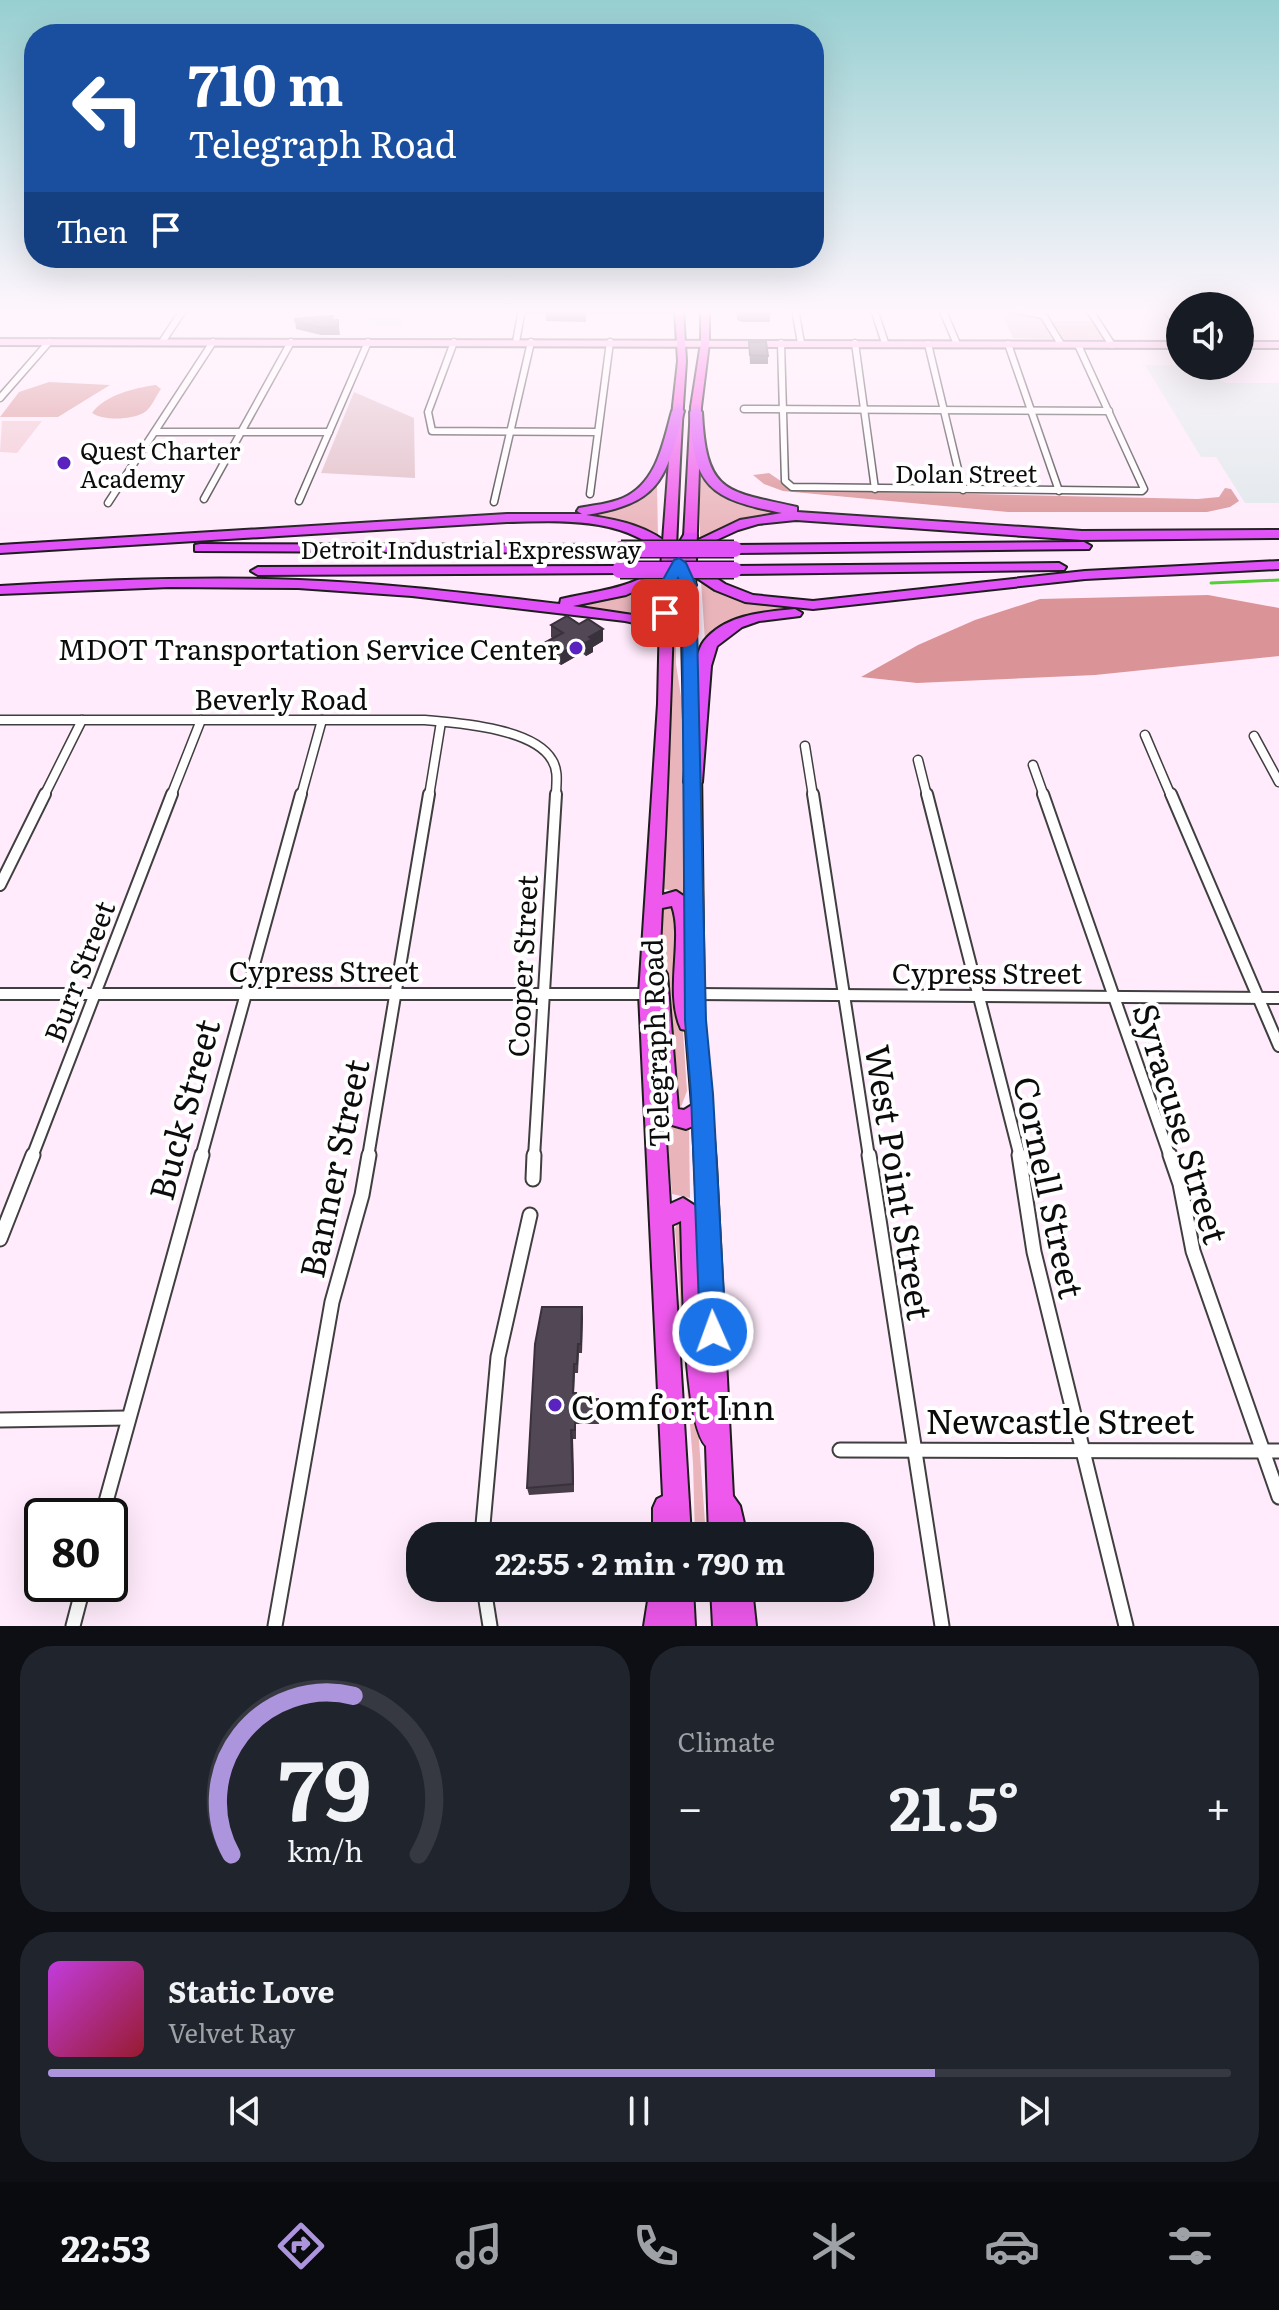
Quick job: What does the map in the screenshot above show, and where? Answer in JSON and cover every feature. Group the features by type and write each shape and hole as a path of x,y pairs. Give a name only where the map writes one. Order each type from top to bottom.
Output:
{"highway":[{"path":"0,552 592,510 637,495 660,474 678,409"},
{"path":"678,409 679,554 689,585"},
{"path":"696,409 703,468 728,491 774,507 870,519"},
{"path":"667,585 679,554 696,409"},
{"path":"499,601 559,602 593,598 643,583 679,554 727,530 767,519 804,515 1088,535 1279,536"},
{"path":"507,518 598,519 640,532 679,554 720,587 750,599 803,605 878,600"},
{"name":"Detroit Industrial Expressway","path":"0,552 199,548 1022,547 1279,536"},
{"path":"693,782 703,666 710,644 737,624 757,617 1085,575 1279,562"},
{"name":"Detroit Industrial Expressway","path":"0,588 279,571 734,570 1279,562"},
{"path":"0,588 255,582 343,586 641,618 658,629 664,640"},
{"name":"Telegraph Road","path":"667,585 663,731 648,994 677,1522"},
{"name":"Telegraph Road","path":"689,585 695,994 721,1522"},
{"path":"652,904 676,898 683,906 684,1014 698,1050"},
{"path":"649,950 658,975 668,1109 671,1116 686,1120 703,1108"},
{"path":"662,1219 675,1209 683,1208 691,1216 702,1403 731,1522"},
{"path":"667,1522 671,1407"},
{"path":"657,1626 661,1602"},
{"path":"681,1602 682,1626"},
{"path":"725,1602 726,1626"},
{"path":"740,1602 743,1626"}],"main road":[{"path":"678,409 679,385"},
{"path":"696,409 699,385"}],"street":[{"path":"108,503 185,385"},
{"path":"204,499 267,385"},
{"path":"299,501 349,385"},
{"path":"438,385 428,412 431,431 597,432"},
{"path":"494,502 521,385"},
{"path":"590,494 604,385"},
{"path":"783,385 784,409"},
{"path":"861,385 875,489"},
{"path":"939,385 963,490"},
{"path":"1022,385 1059,491"},
{"path":"744,409 1109,411 1097,385"},
{"name":"Dolan Street","path":"784,409 785,481 789,486 1143,490 1109,411"},
{"path":"155,432 329,432"},
{"name":"Beverly Road","path":"0,720 441,722 488,730 533,743 553,757"},
{"path":"0,885 82,720"},
{"name":"Burr Street","path":"0,1239 201,720"},
{"name":"Buck Street","path":"107,1498 322,720"},
{"name":"Banner Street","path":"275,1626 332,1302 362,1195 441,722"},
{"path":"1145,735 1279,1046"},
{"path":"1254,736 1279,782"},
{"name":"West Point Street","path":"805,746 942,1626"},
{"name":"Cooper Street","path":"533,1179 557,771 553,757"},
{"name":"Cornell Street","path":"918,760 1020,1158 1034,1252 1126,1626"},
{"name":"Syracuse Street","path":"1033,765 1180,1184 1193,1251 1271,1451 1279,1497"},
{"name":"Cypress Street","path":"0,994 648,994"},
{"name":"Cypress Street","path":"695,994 1279,998"},
{"path":"483,1522 498,1357 530,1215"},
{"path":"0,1420 128,1418"},
{"name":"Newcastle Street","path":"840,1450 1271,1451"},
{"path":"73,1626 79,1602"},
{"path":"486,1602 490,1626"}],"shaded area":[{"path":"40,385 110,385 58,417 0,417 19,392"},
{"path":"156,385 161,389 150,407 140,415 111,418 92,413 112,397"},
{"path":"1157,385 1279,385 1279,503 1245,503 1216,457 1201,457"},
{"path":"354,392 414,418 415,478 321,473"},
{"path":"2,421 42,421 17,453 0,452"},
{"path":"696,472 702,472 714,484 787,514 700,541 700,473 698,542"},
{"path":"769,473 794,490 1198,499 1219,497 1225,488 1231,489 1239,501 1230,507 1207,512 1008,512 783,491 764,484 753,475"},
{"path":"657,483 658,538 630,525 587,515 612,508"},
{"path":"657,579 656,619 639,614 578,608 578,604 617,597"},
{"path":"701,581 742,600 785,608 785,611 764,614 705,641"},
{"path":"1208,595 1279,608 1279,656 1095,675 917,683 861,677 918,645 975,620 1040,599"},
{"path":"673,614 676,614 676,664 684,716 684,893 663,889"},
{"path":"671,904 675,909 687,1091 681,1107 677,1105 662,991 662,910"},
{"path":"666,1123 689,1127 690,1198 672,1194"},
{"path":"679,1218 683,1222 705,1522 695,1522 675,1229"}],"building":[{"path":"567,616 579,624 588,619 603,629 585,643 582,641 561,653 546,642 563,633 551,625"},
{"name":"Comfort Inn","path":"542,1307 582,1307 581,1344 578,1344 577,1364 574,1364 573,1393 576,1393 575,1399 598,1399 598,1415 575,1415 575,1430 571,1430 573,1484 527,1488 535,1344"}],"waterway":[{"path":"1211,583 1279,580"}],"place":[{"name":"Quest Charter Academy","path":"64,463"},
{"name":"MDOT Transportation Service Center","path":"576,648"},
{"name":"Comfort Inn","path":"555,1405"}],"route":[{"path":"665,613 667,585 679,563 689,585 695,1020 702,1094 713,1332"}]}
